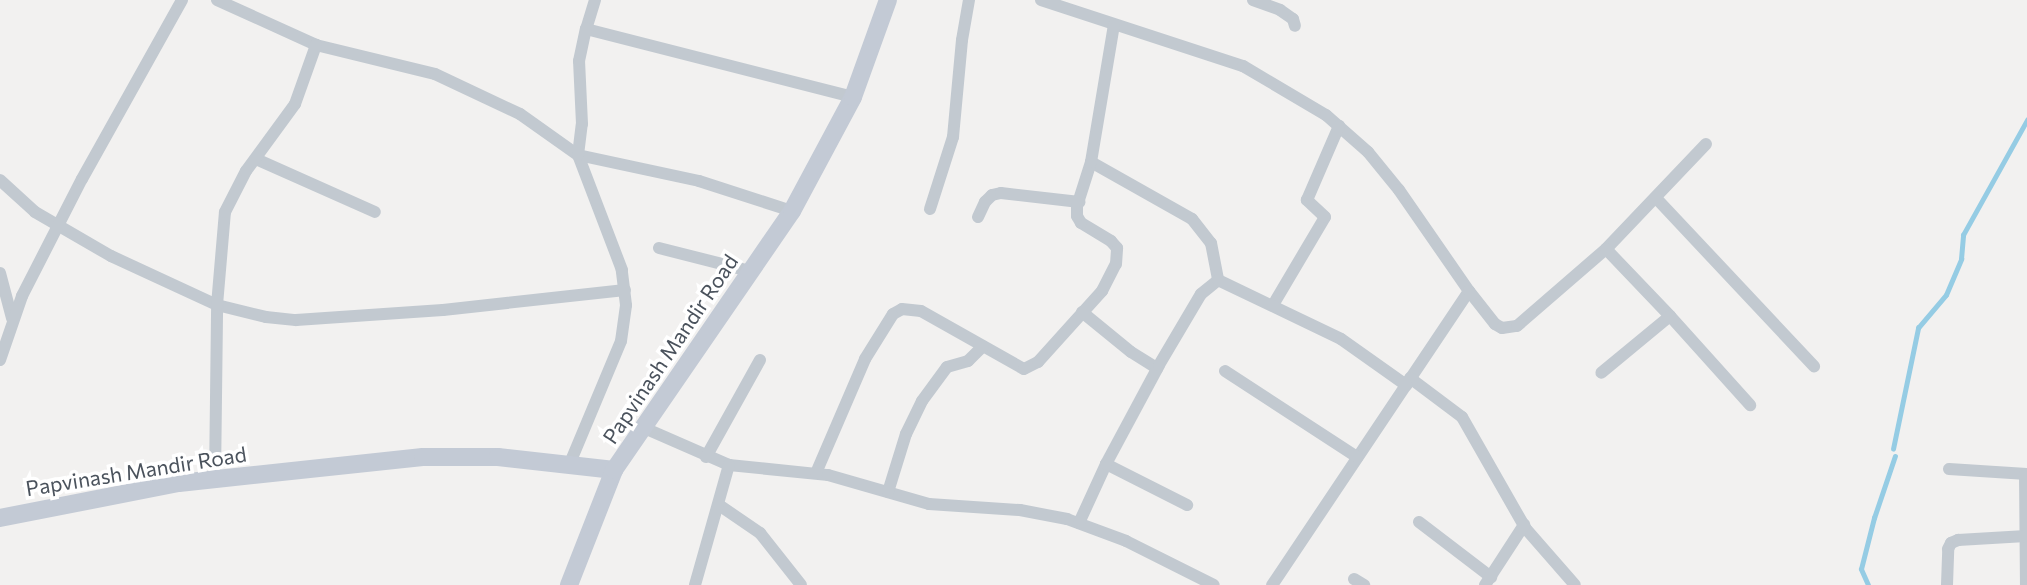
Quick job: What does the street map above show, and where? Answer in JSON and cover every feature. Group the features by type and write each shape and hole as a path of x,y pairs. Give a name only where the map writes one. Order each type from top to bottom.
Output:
{"street":[{"path":"0,359 12,318 58,226 182,0"},
{"path":"217,0 316,45 369,61 435,74 520,114 578,155 699,181 792,211"},
{"path":"570,463 621,341 625,290 613,244 578,155 582,124 579,61 595,0"},
{"name":"Papvinash Mandir Road","path":"0,518 215,478 423,457 498,457 614,470 792,211 853,97 888,0"},
{"path":"930,209 953,136 962,40 969,0"},
{"path":"1253,0 1280,10 1293,19 1295,26"},
{"path":"1050,2 1243,66 1326,115 1368,152 1399,190 1469,291 1495,324 1502,328 1517,326 1606,249 1706,144"},
{"path":"816,473 865,359 893,314 902,309 921,311 1024,369 1038,362 1102,291 1118,256 1111,241 1081,223 1077,216 1091,162 1114,25"},
{"path":"586,29 853,97"},
{"path":"215,478 217,305 225,212 231,196 295,104 316,45"},
{"path":"1273,305 1325,217 1307,200 1339,126"},
{"path":"256,159 375,212"},
{"path":"1091,162 1192,219 1211,243 1217,280"},
{"path":"0,180 35,212 111,256 217,305 266,317 296,320 443,310 625,290"},
{"path":"978,217 985,202 992,195 1079,202"},
{"path":"1656,198 1814,366"},
{"path":"659,248 750,271"},
{"path":"1606,249 1750,405"},
{"path":"0,273 12,318"},
{"path":"1217,280 1340,339 1462,417 1524,525 1575,585"},
{"path":"1079,523 1106,464 1157,368 1201,294 1217,280"},
{"path":"1272,585 1469,291"},
{"path":"1082,312 1131,352 1157,368"},
{"path":"1601,373 1670,316"},
{"path":"888,492 906,434 922,401 947,367 968,361 983,346"},
{"path":"706,457 760,360"},
{"path":"1225,371 1357,457"},
{"path":"642,427 729,465 816,473 929,504 1020,510 1079,523 1126,541 1214,585"},
{"path":"1106,464 1187,505"},
{"path":"695,585 729,465"},
{"path":"1949,469 2026,474 2026,585"},
{"path":"569,585 614,470"},
{"path":"719,505 761,533 801,585"},
{"path":"1419,522 1488,581 1524,525"},
{"path":"1947,585 1948,550 1951,543 1958,540 2026,545"}],"waterway":[{"path":"1893,449 1918,328 1946,295 1961,259 1963,235 2027,120"},
{"path":"1868,585 1861,569 1874,518 1895,456"}]}
